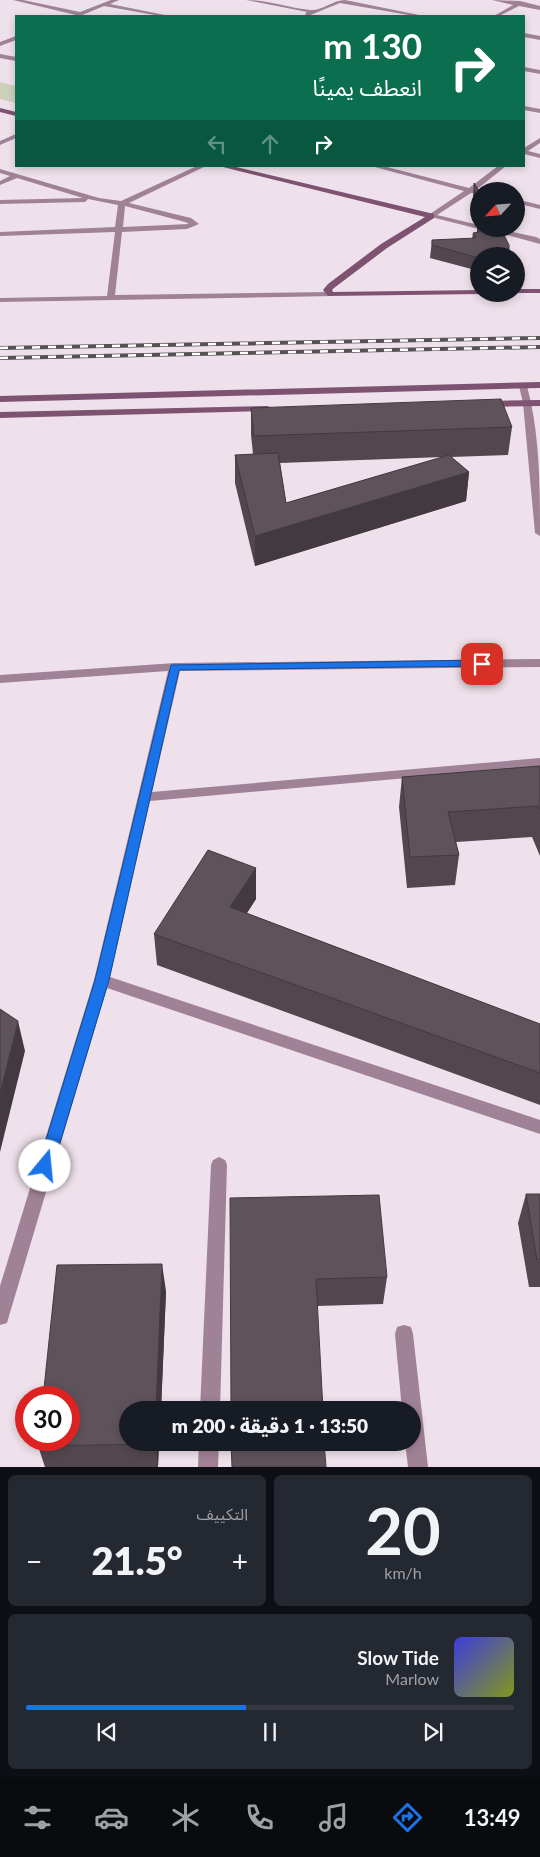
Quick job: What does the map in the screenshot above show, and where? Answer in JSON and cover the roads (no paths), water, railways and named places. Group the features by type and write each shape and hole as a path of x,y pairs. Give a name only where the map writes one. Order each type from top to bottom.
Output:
{"street":[{"path":"16,0 80,14"},
{"path":"77,15 116,0"},
{"path":"249,0 314,12"},
{"path":"335,10 359,0"},
{"path":"495,0 540,8"},
{"path":"498,15 527,0"},
{"path":"306,15 341,1 415,15"},
{"path":"104,4 162,15"},
{"path":"0,35 15,38"},
{"path":"525,35 540,38"},
{"path":"0,44 15,38"},
{"path":"0,56 15,60"},
{"path":"525,69 540,72"},
{"path":"525,108 540,112"},
{"path":"0,110 15,114"},
{"path":"0,143 15,136"},
{"path":"525,150 540,140"},
{"path":"525,151 540,156"},
{"path":"122,203 201,167"},
{"path":"226,167 470,224"},
{"path":"378,167 470,190"},
{"path":"485,182 502,167"},
{"path":"0,171 98,200"},
{"path":"0,183 17,176"},
{"path":"331,294 327,290 331,286 384,246 470,194"},
{"path":"0,202 98,200 122,203 188,220 195,224 187,227 0,234"},
{"path":"111,297 122,203"},
{"path":"525,204 540,207"},
{"path":"525,237 540,242"},
{"path":"525,291 540,291"},
{"path":"0,300 470,292"},
{"path":"0,399 540,385"},
{"path":"523,386 528,403 540,533"},
{"path":"478,404 540,402"},
{"path":"0,415 279,409"},
{"path":"0,679 175,667 540,663"},
{"path":"0,1316 102,980 175,667"},
{"path":"146,797 540,762"},
{"path":"102,980 540,1127"},
{"path":"210,1401 218,1166"},
{"path":"404,1334 411,1401"},
{"path":"208,1467 209,1451"},
{"path":"416,1451 418,1467"}],"railway":[{"path":"0,348 540,338"},
{"path":"0,358 540,347"}]}
